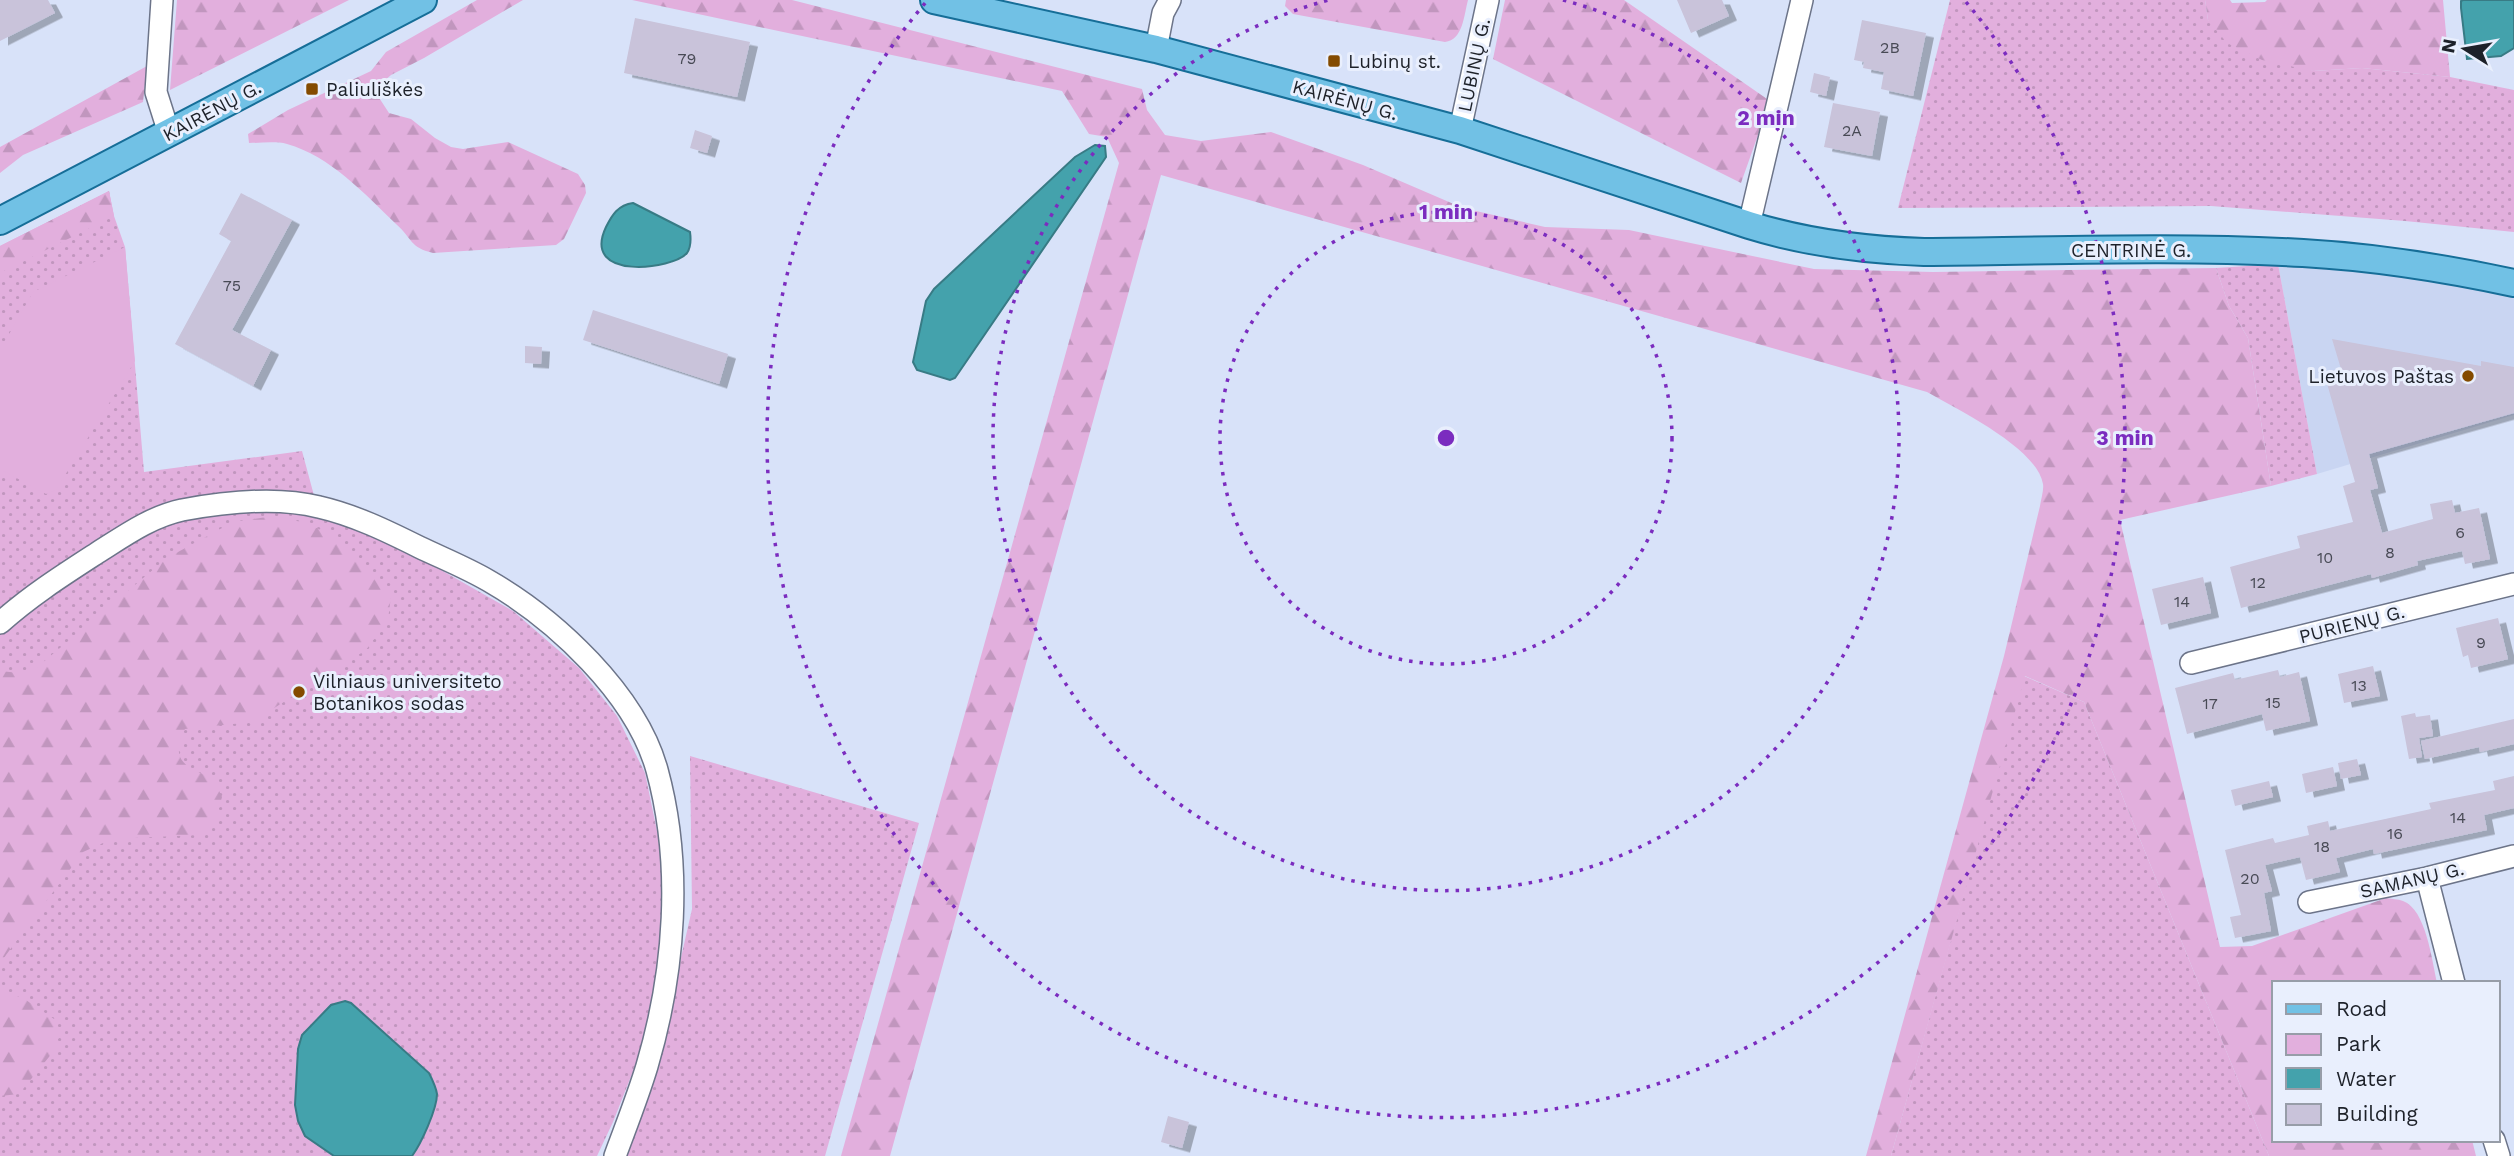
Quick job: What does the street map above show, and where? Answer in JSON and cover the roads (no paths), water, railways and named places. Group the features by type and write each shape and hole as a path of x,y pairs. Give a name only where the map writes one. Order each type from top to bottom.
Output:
{"main road":[{"name":"KAIRĖNŲ G.","path":"0,221 423,0"},
{"name":"KAIRĖNŲ G.","path":"939,0 1156,49 1460,131 1749,225"},
{"name":"CENTRINĖ G.","path":"1749,225 1789,237 1875,251 2237,250 2305,253 2451,270 2514,282"}],"street":[{"path":"162,0 156,92 169,133"},
{"path":"1156,49 1163,13 1170,0"},
{"name":"LUBINŲ G.","path":"1460,131 1488,0"},
{"path":"1749,225 1802,0"},
{"path":"0,623 31,596 140,525 180,511 269,502 317,506 371,523 490,581 531,610 579,650 610,684 642,731 656,768 672,860 673,906 667,981 648,1065 615,1156"},
{"name":"PURIENŲ G.","path":"2191,663 2514,584"},
{"name":"SAMANŲ G.","path":"2309,902 2427,878 2514,856"},
{"path":"2427,878 2453,981"}],"water":[{"path":"2463,0 2514,0 2514,48 2501,56 2467,59 2461,8"},
{"path":"1095,145 1105,146 1106,157 955,378 950,380 917,370 913,362 926,301 934,289 1075,157"},
{"path":"633,203 690,232 687,253 679,259 665,263 632,267 617,264 606,257 601,245 606,227 616,211"},
{"path":"345,1001 351,1003 429,1073 434,1083 437,1094 434,1108 424,1135 412,1156 334,1156 305,1136 298,1121 295,1105 298,1049 302,1035 331,1005"}],"place":[{"name":"Lubinų st.","path":"1334,61"},
{"name":"Paliuliškės","path":"312,89"},
{"name":"Lietuvos Paštas","path":"2468,376"},
{"name":"Vilniaus universiteto Botanikos sodas","path":"299,692"}]}
